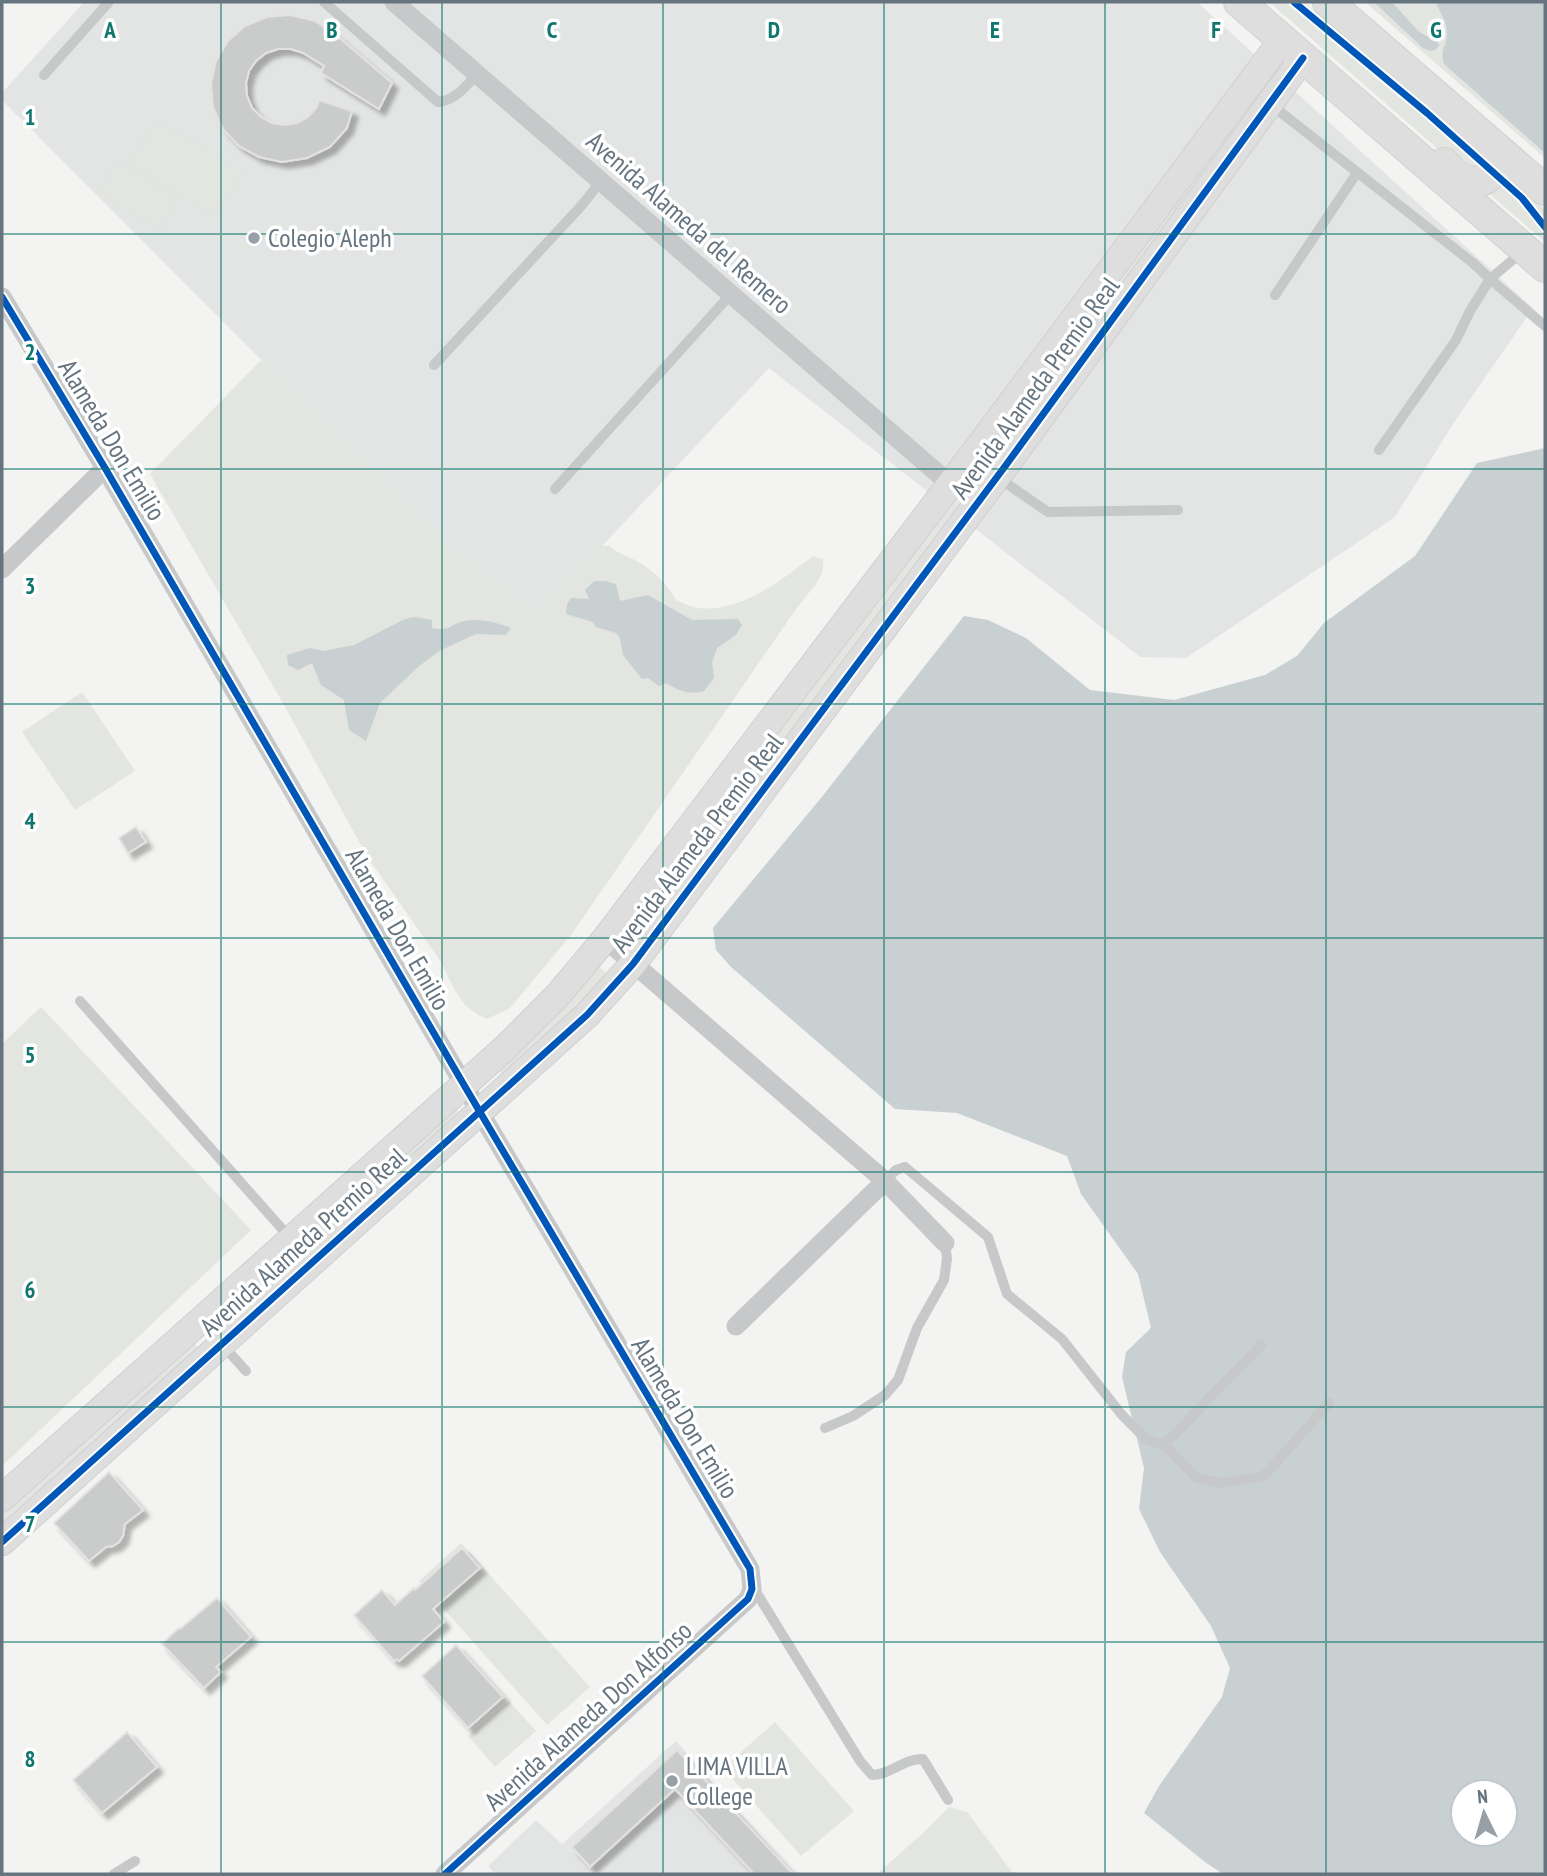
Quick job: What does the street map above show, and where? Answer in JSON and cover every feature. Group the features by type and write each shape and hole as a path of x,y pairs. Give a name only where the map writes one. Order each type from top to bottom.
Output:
{"main road":[{"path":"1239,2 1535,258"},
{"path":"1328,2 1545,190"},
{"path":"1394,135 1414,137 1462,179 1468,181 1482,180 1493,172 1496,155 1492,144"}],"street":[{"name":"Avenida Alameda del Remero","path":"394,2 950,484"},
{"name":"Avenida Alameda Premio Real","path":"2,1542 587,1015 633,964 997,477 1269,103 1293,49"},
{"name":"Avenida Alameda Premio Real","path":"2,1498 505,1049 558,995 605,939 970,458 1293,49"},
{"name":"Alameda Don Emilio","path":"2,297 105,468 479,1111 750,1569 752,1585"},
{"path":"2,569 105,468"},
{"path":"605,939 885,1181 945,1243"},
{"path":"736,1326 885,1181"},
{"name":"Avenida Alameda Don Alfonso","path":"445,1874 743,1605 751,1594 752,1585"}],"lane":[{"path":"44,75 109,2"},
{"path":"324,2 438,102 446,101 460,93 477,74"},
{"path":"1269,103 1473,262 1545,326"},
{"path":"1275,295 1357,173"},
{"path":"434,365 601,181"},
{"path":"1379,450 1456,340 1469,311 1490,279 1502,267 1535,258"},
{"path":"555,489 731,294"},
{"path":"970,458 1048,512 1178,510"},
{"path":"80,1001 291,1239"},
{"path":"885,1181 896,1170 905,1167 988,1237 1007,1294 1062,1339 1122,1415 1146,1439 1164,1445 1197,1478 1222,1483 1264,1476 1329,1404"},
{"path":"825,1429 853,1416 885,1395 898,1380 917,1328 944,1280 947,1259 945,1243"},
{"path":"200,1321 246,1371"},
{"path":"1164,1445 1261,1345"},
{"path":"752,1585 860,1760 872,1775 883,1775 904,1763 923,1759 948,1800"},
{"path":"114,1874 135,1861"}],"shaded area":[{"path":"84,2 1197,2 1533,308 1453,424 1395,517 1186,658 1140,657 769,368 602,546 591,553 538,610 497,582 424,523 2,100 2,93"},
{"path":"1269,2 1304,2 1545,210 1545,242"},
{"path":"1365,2 1545,2 1545,158"},
{"path":"1374,2 1392,2 1419,32 1438,42 1439,46 1430,51 1423,48"},
{"path":"1436,2 1545,2 1545,153 1444,64 1447,31"},
{"path":"1277,63 1285,69 1002,452 993,445"},
{"path":"157,120 243,173 215,217 129,164"},
{"path":"117,162 178,197 160,228 99,193"},
{"path":"261,360 424,523 497,582 538,610 591,553 602,546 609,546 641,564 664,583 676,600 697,608 729,606 773,585 813,556 823,559 823,571 816,584 571,935 510,1008 487,1019 465,1005 441,962 367,856 284,705 150,474"},
{"path":"1545,448 1545,1872 1223,1874 1144,1813 1159,1786 1222,1697 1230,1668 1211,1626 1160,1552 1139,1509 1144,1468 1122,1377 1126,1352 1151,1328 1138,1274 1081,1194 1067,1156 957,1113 895,1109 731,967 716,950 713,928 821,798 964,616 988,620 1026,638 1090,690 1174,700 1265,675 1297,656 1324,623 1415,556 1477,463"},
{"path":"965,483 973,490 644,932 630,920"},
{"path":"594,581 616,584 620,601 648,595 692,620 738,619 742,625 736,635 717,648 712,662 714,678 704,691 684,692 666,683 659,686 648,678 642,679 623,655 620,638 616,633 596,627 593,622 566,614 571,598 589,599 585,590"},
{"path":"414,617 432,620 432,628 438,629 477,620 511,628 506,635 476,634 439,651 418,667 380,703 366,741 349,730 344,700 321,685 312,663 298,670 288,665 287,655 310,648 324,651 354,645"},
{"path":"82,692 135,771 75,810 22,732"},
{"path":"597,964 609,976 505,1077 497,1068"},
{"path":"41,1007 251,1230 2,1466 2,1044"},
{"path":"452,1105 463,1117 239,1319 229,1308"},
{"path":"191,1339 200,1350 2,1531 2,1512"},
{"path":"461,1543 590,1687 547,1725 419,1581"},
{"path":"509,1701 536,1731 495,1767 468,1736"},
{"path":"775,1722 854,1811 801,1856 723,1768"},
{"name":"LIMA VILLA College","path":"676,1741 794,1874 495,1874 488,1866 536,1820 562,1844"},
{"path":"949,1807 967,1812 1016,1874 877,1874 924,1832"}],"building":[{"path":"290,15 315,21 336,35 392,83 379,109 321,73 324,66 303,53 278,49 266,53 249,71 246,83 252,108 261,117 272,123 297,123 308,117 317,107 319,100 352,111 347,128 330,147 307,158 282,162 259,157 239,146 223,129 213,107 211,84 216,61 228,41 245,26 267,17"},
{"path":"136,827 146,842 128,853 119,838"},
{"path":"109,1472 143,1510 125,1524 119,1542 106,1547 89,1561 54,1523"},
{"path":"462,1548 480,1568 433,1609 444,1622 399,1661 394,1661 354,1615 382,1590 395,1605"},
{"path":"217,1598 251,1637 216,1667 221,1672 204,1688 162,1644"},
{"path":"456,1645 503,1697 468,1728 422,1676"},
{"path":"127,1732 157,1767 102,1813 73,1780"},
{"path":"677,1750 793,1874 754,1874 675,1789 590,1867 572,1847"}],"cycle path":[{"path":"1294,2 1427,113 1522,198 1545,227"},
{"path":"2,1542 587,1015 633,964 1006,465 1303,58"},
{"path":"2,297 105,468 464,1085 750,1569 752,1589 748,1599 445,1874"}],"place":[{"name":"Colegio Aleph","path":"254,238"},
{"name":"LIMA VILLA College","path":"672,1781"}]}
